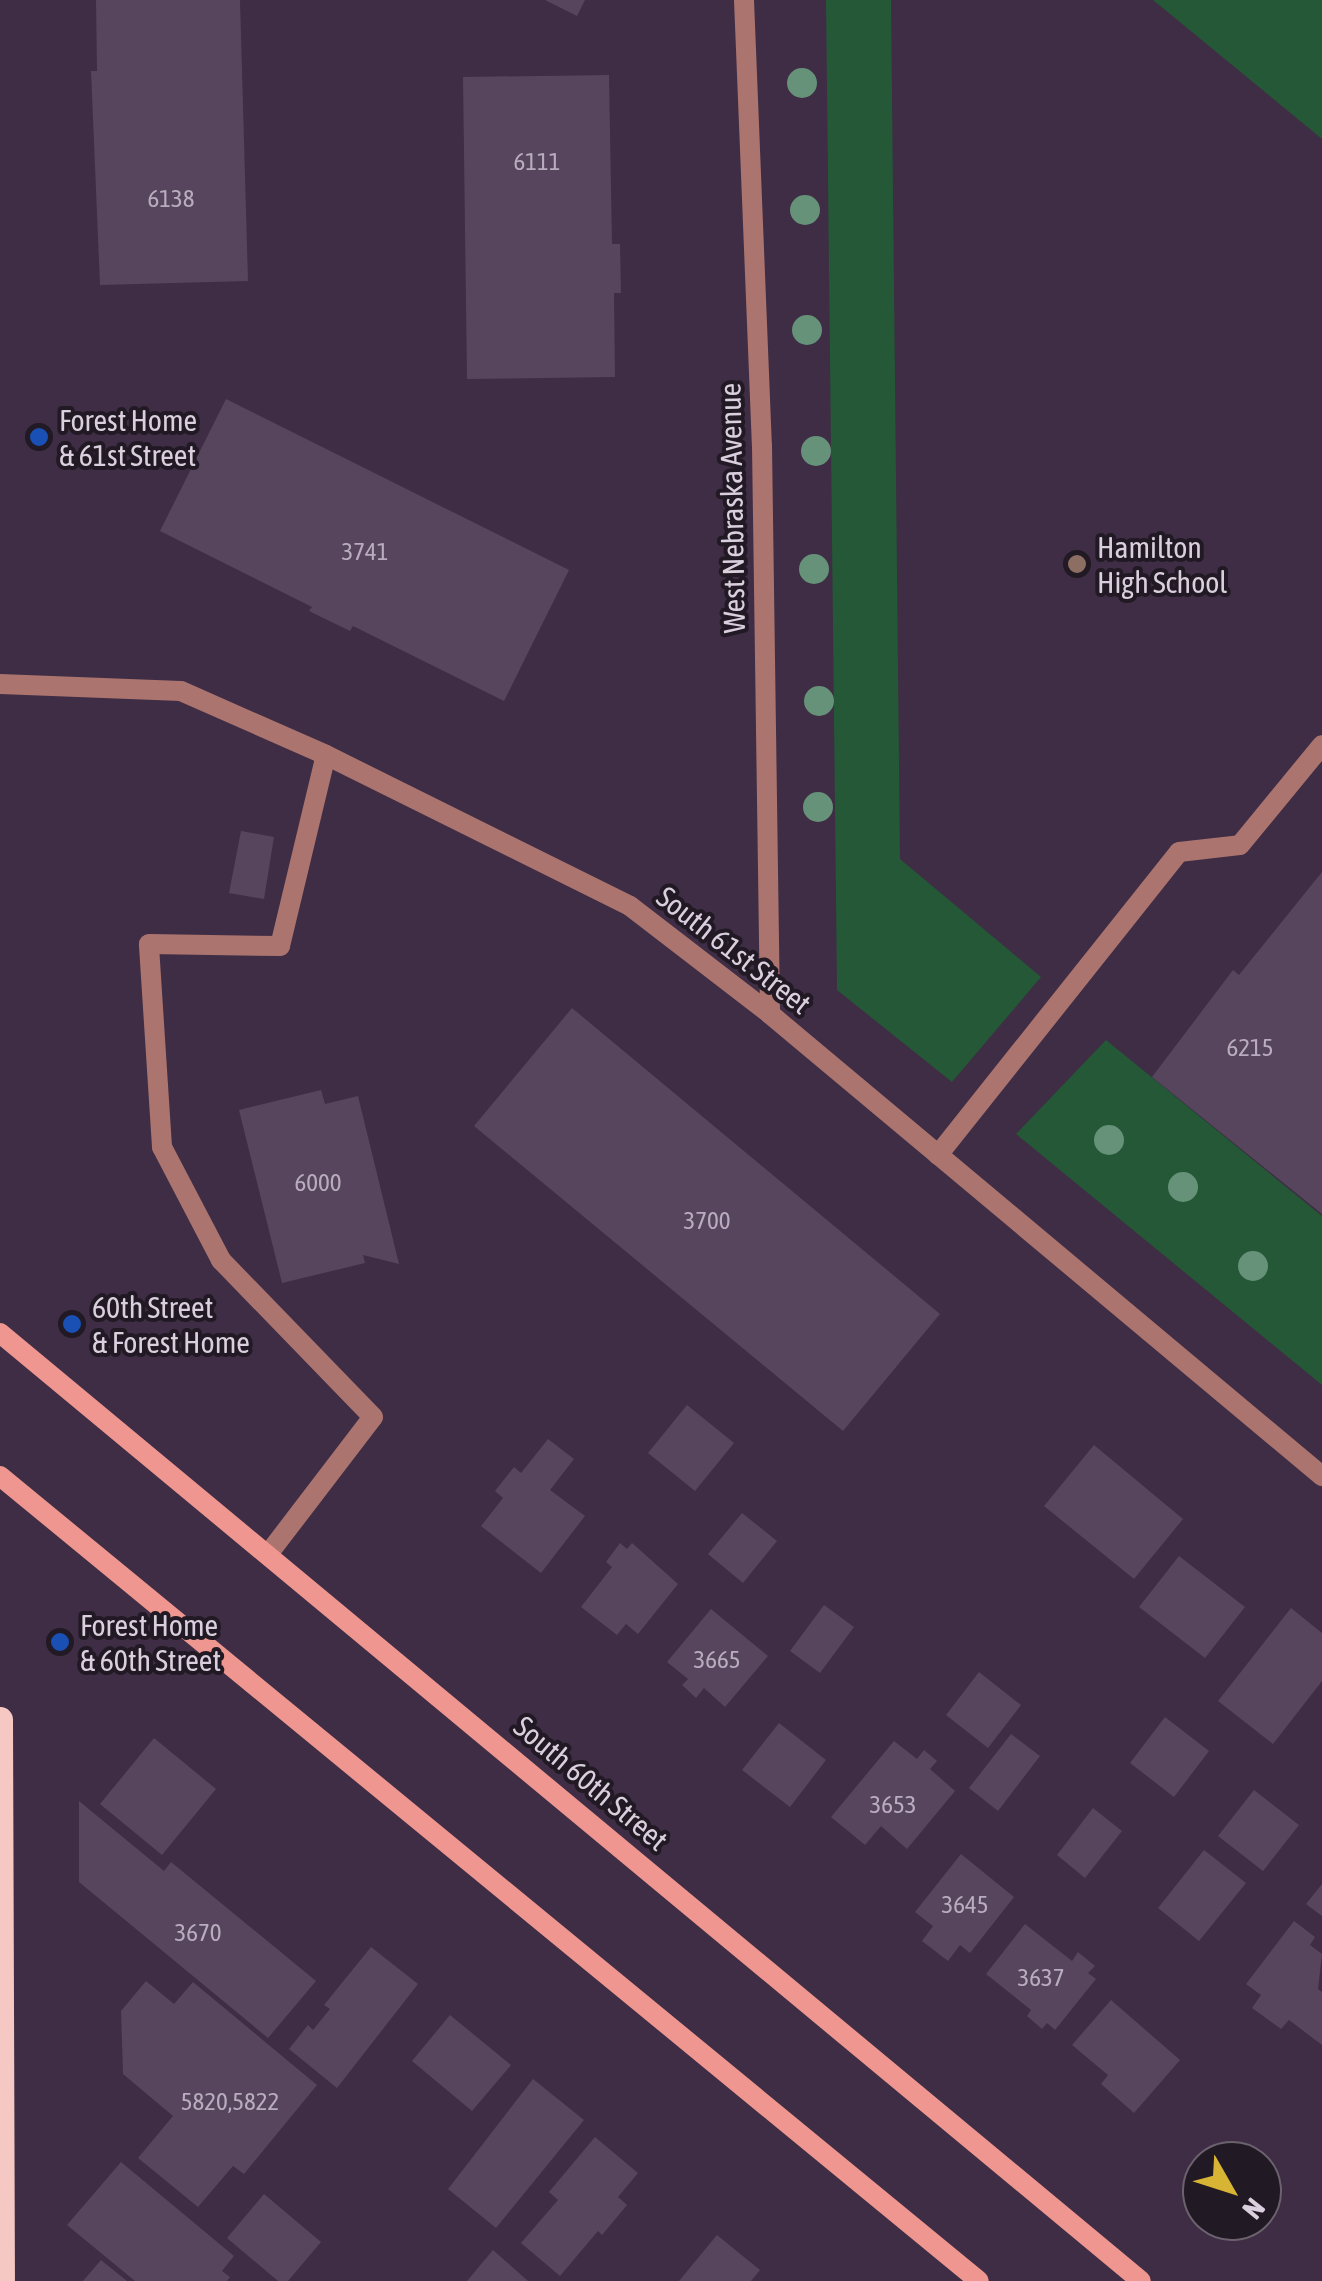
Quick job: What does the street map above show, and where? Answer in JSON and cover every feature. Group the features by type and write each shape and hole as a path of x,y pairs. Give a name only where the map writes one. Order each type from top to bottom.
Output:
{"main road":[{"name":"South 60th Street","path":"0,1333 1141,2281"},
{"path":"0,1476 980,2281"},
{"path":"0,1719 2,2281"}],"street":[{"name":"West Nebraska Avenue","path":"744,0 762,446 770,1014"},
{"name":"South 61st Street","path":"0,684 181,692 326,754 630,906 770,1014 1322,1476"},
{"path":"938,1155 1180,852 1240,845 1322,745"},
{"path":"269,1553 372,1417 221,1260 162,1146 149,944 280,946 326,754"}],"green space":[{"path":"826,0 891,0 900,859 1041,977 952,1082 837,990"},
{"path":"1153,0 1322,0 1322,139 1299,120"},
{"path":"1106,1040 1322,1216 1322,1385 1016,1134"}],"building":[{"path":"96,0 240,0 248,281 100,285 91,71 97,71"},
{"path":"545,0 585,0 577,16"},
{"path":"609,75 612,244 620,244 621,293 614,293 615,377 467,379 463,77"},
{"path":"226,399 569,570 504,701 353,626 350,631 309,611 312,607 160,531"},
{"path":"241,831 274,837 264,899 229,893"},
{"path":"1322,872 1322,1214 1152,1077 1233,970 1239,975"},
{"path":"572,1008 940,1314 843,1431 474,1126"},
{"path":"321,1090 325,1104 358,1096 399,1264 363,1255 365,1263 282,1283 239,1110"},
{"path":"687,1405 734,1443 695,1491 648,1453"},
{"path":"548,1439 574,1459 550,1490 585,1516 541,1573 481,1526 503,1498 495,1491 514,1467 521,1473"},
{"path":"1094,1445 1183,1519 1134,1579 1044,1506"},
{"path":"742,1513 777,1541 743,1583 708,1554"},
{"path":"620,1543 627,1549 632,1543 678,1584 638,1634 626,1624 617,1635 581,1607 612,1567 606,1562"},
{"path":"1179,1556 1245,1607 1205,1658 1139,1607"},
{"path":"824,1605 854,1627 820,1673 790,1651"},
{"path":"1291,1608 1322,1633 1322,1681 1273,1744 1218,1701"},
{"path":"711,1609 768,1656 725,1707 704,1688 696,1698 682,1685 688,1679 667,1662"},
{"path":"979,1672 1021,1705 988,1748 946,1715"},
{"path":"1165,1717 1209,1751 1174,1797 1130,1763"},
{"path":"779,1723 826,1760 790,1807 742,1770"},
{"path":"1011,1734 1040,1756 998,1811 969,1788"},
{"path":"154,1738 216,1789 162,1855 100,1804"},
{"path":"894,1741 917,1759 924,1750 937,1761 930,1769 955,1791 907,1849 881,1826 865,1845 831,1817"},
{"path":"1254,1790 1299,1825 1263,1871 1218,1836"},
{"path":"79,1801 164,1871 171,1862 316,1981 268,2038 79,1882"},
{"path":"1093,1808 1122,1831 1085,1878 1057,1855"},
{"path":"1204,1850 1246,1883 1199,1941 1158,1908"},
{"path":"961,1854 1014,1897 970,1953 960,1945 948,1961 922,1941 933,1926 915,1912"},
{"path":"1322,1884 1322,1916 1306,1904"},
{"path":"1294,1921 1315,1937 1310,1945 1322,1954 1318,1989 1322,1992 1322,2045 1289,2020 1281,2029 1252,2008 1261,1995 1246,1984"},
{"path":"1025,1924 1072,1961 1078,1952 1095,1966 1088,1973 1096,1979 1055,2030 1047,2023 1042,2029 1027,2016 1031,2010 986,1974"},
{"path":"371,1947 418,1984 337,2088 289,2049 308,2025 313,2030 330,2009 324,2005"},
{"path":"146,1981 174,2004 193,1982 317,2085 244,2174 233,2166 198,2207 138,2158 173,2116 123,2074 121,2011"},
{"path":"1111,2000 1180,2060 1134,2113 1101,2084 1108,2075 1072,2045"},
{"path":"450,2015 511,2065 472,2111 412,2061"},
{"path":"533,2079 584,2120 496,2228 448,2189"},
{"path":"595,2137 638,2173 618,2197 627,2205 602,2235 598,2231 560,2276 521,2243 558,2200 549,2192"},
{"path":"121,2162 234,2256 222,2271 230,2277 227,2281 135,2281 67,2225"},
{"path":"264,2194 321,2242 288,2281 278,2281 227,2238"},
{"path":"717,2235 760,2270 751,2281 679,2281"},
{"path":"493,2250 528,2281 467,2281"},
{"path":"101,2260 127,2281 83,2281"}],"place":[{"name":"Forest Home & 61st Street","path":"39,437"},
{"name":"Hamilton High School","path":"1077,564"},
{"name":"60th Street & Forest Home","path":"72,1324"},
{"name":"Forest Home & 60th Street","path":"60,1642"}]}
